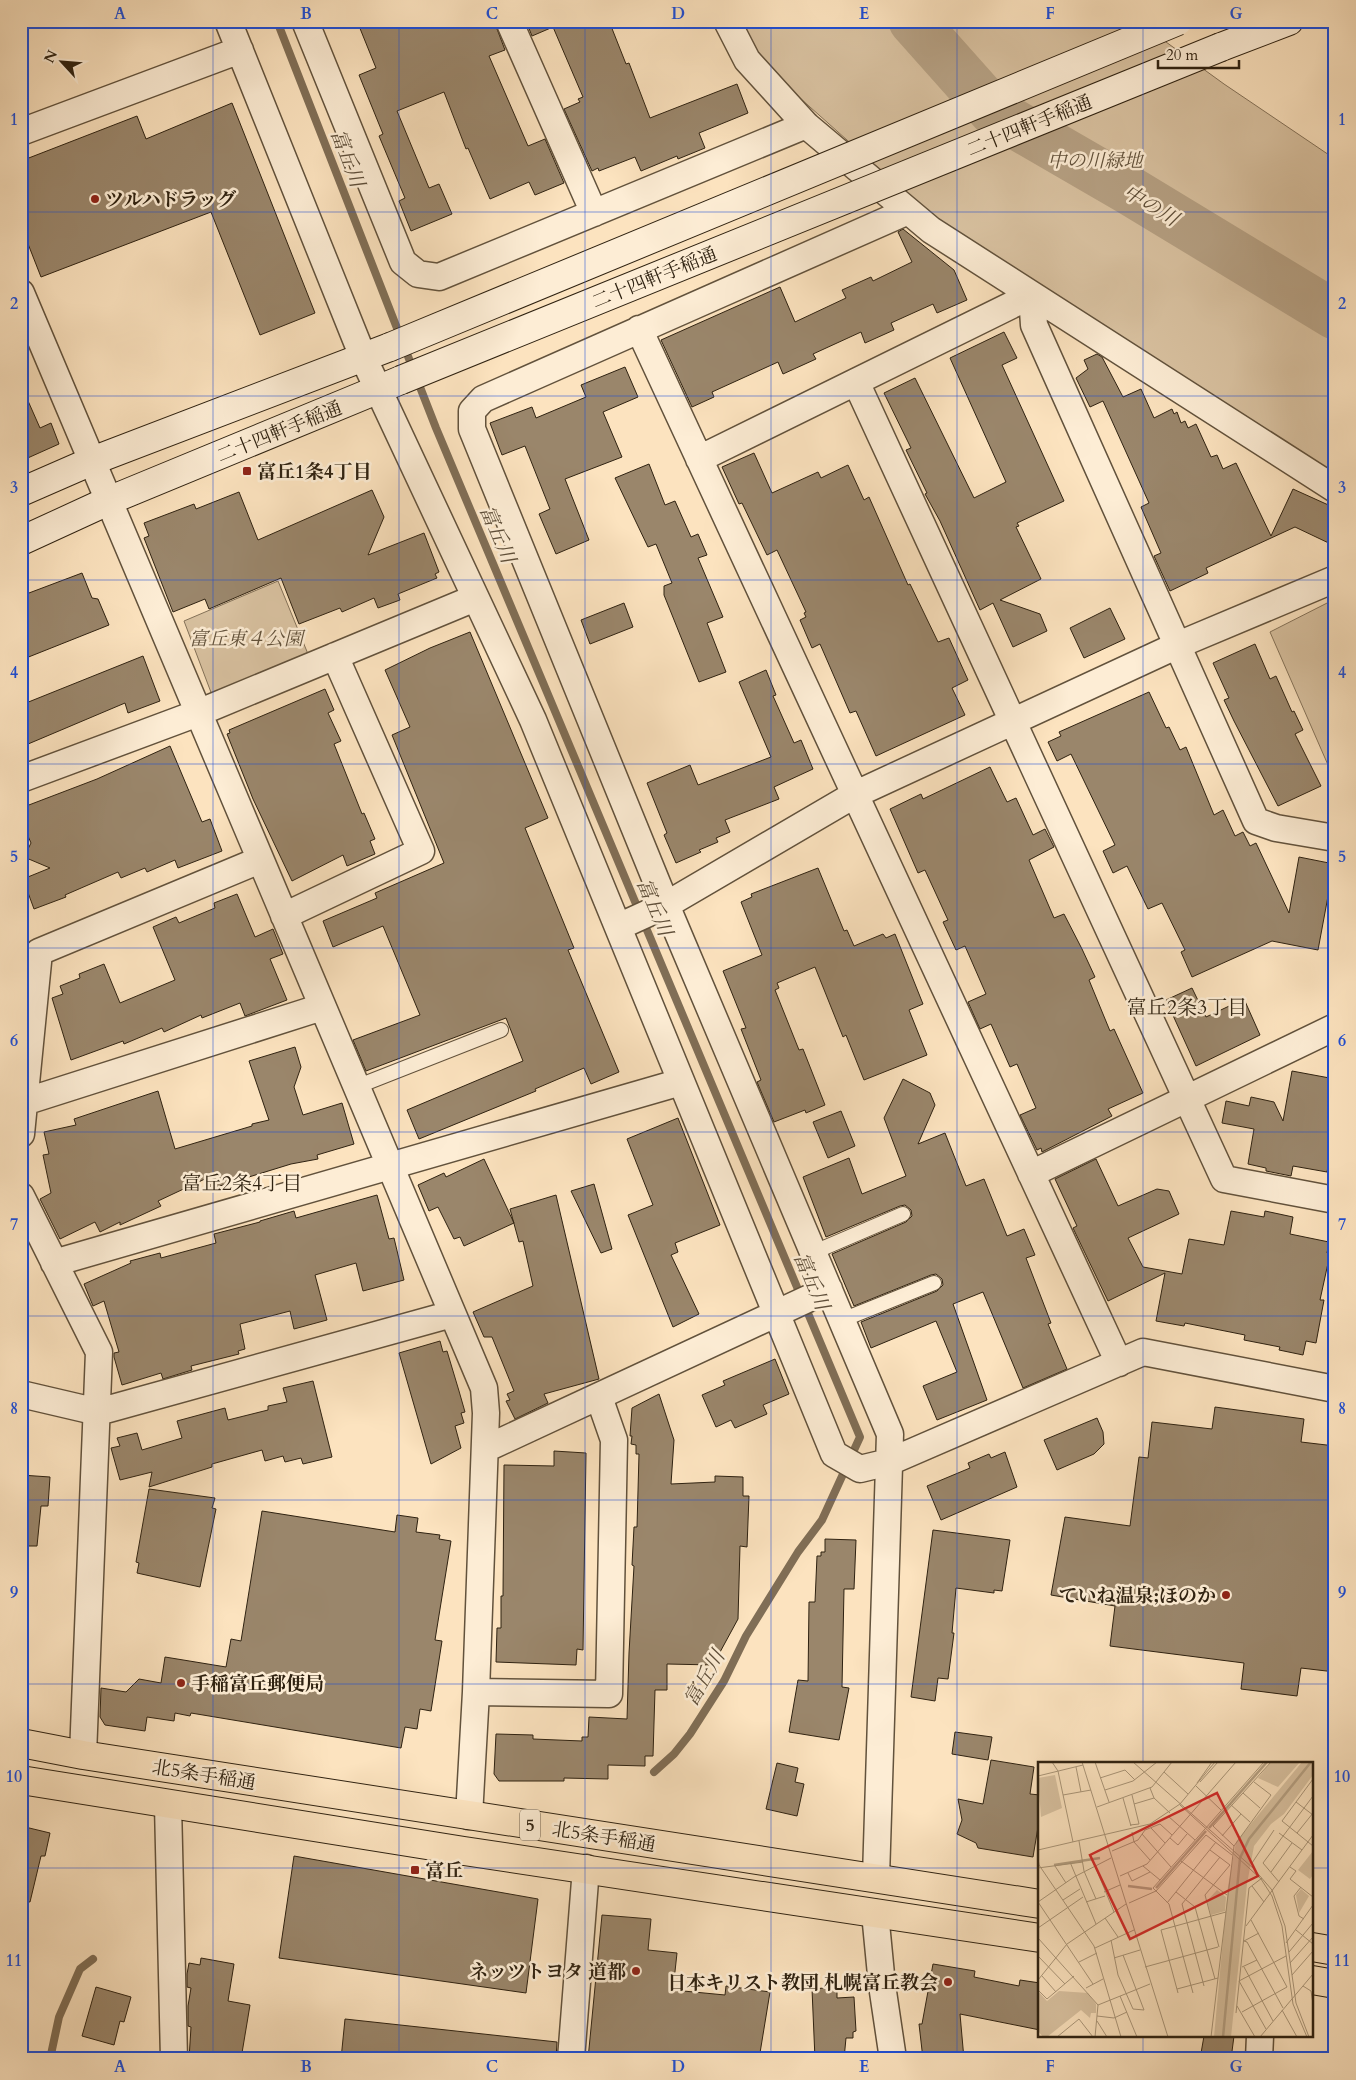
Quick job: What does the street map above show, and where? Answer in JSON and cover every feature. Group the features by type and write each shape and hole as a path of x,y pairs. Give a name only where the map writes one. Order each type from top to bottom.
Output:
{"highway":[{"name":"北5条手稲通","path":"21,1743 83,1755 468,1816 1038,1904"},
{"name":"北5条手稲通","path":"21,1780 168,1805 1038,1938"},
{"path":"1314,1947 1335,1951"},
{"path":"1314,1980 1335,1984"}],"street":[{"path":"228,21 363,357 390,385 475,598 533,720 623,925 681,1082 784,1311 834,1454 860,1469 890,1462 1143,1352 1335,1389"},
{"path":"305,21 403,262 418,274 439,277 806,125"},
{"path":"510,21 594,213"},
{"path":"728,21 747,60 806,125 931,230 1335,489"},
{"name":"二十四軒手稲通","path":"21,492 92,461 390,347 1178,21"},
{"name":"二十四軒手稲通","path":"21,541 108,501 390,385 1220,47 1289,21"},
{"path":"21,132 240,50"},
{"path":"876,1878 890,1434 842,1320 823,1292 812,1253 661,906 472,429 472,411 483,399 908,210"},
{"path":"21,293 484,1388 486,1413 476,1692 468,1816"},
{"path":"699,459 1032,295"},
{"path":"1032,295 1034,325 1256,821 1276,828 1335,838"},
{"path":"639,329 854,796 1119,1363"},
{"path":"856,382 1224,1179 1335,1200"},
{"path":"623,925 661,906 854,796 1178,645 1335,579"},
{"path":"21,779 198,713 475,598"},
{"path":"284,916 421,851 335,656"},
{"path":"21,1134 38,952 260,860"},
{"path":"24,1102 322,1007"},
{"path":"1031,1174 1188,1100 1335,1027"},
{"path":"54,1263 389,1164 681,1082"},
{"path":"21,1196 99,1352 83,1755"},
{"path":"485,1449 823,1292"},
{"path":"21,1394 98,1412 452,1314"},
{"path":"476,1692 609,1694 614,1440 599,1397"},
{"path":"168,1805 174,2059"},
{"path":"571,2059 586,1868"},
{"path":"875,1913 882,1985 893,2059"},
{"path":"1259,2059 1260,2038"}],"lane":[{"path":"356,1087 500,1030"},
{"path":"812,1253 903,1214"},
{"path":"842,1320 934,1283"}],"green space":[{"name":"中の川緑地","path":"742,21 1137,21 1224,84 1335,159 1335,474 939,222 764,66"},
{"name":"富丘東４公園","path":"278,581 308,654 212,695 184,621"},
{"path":"1335,599 1335,781 1270,632"}],"building":[{"path":"357,21 494,21 505,50 489,56 528,146 545,139 564,183 535,195 529,182 490,199 468,148 466,149 444,92 397,111 429,188 439,184 452,214 411,231 399,201 405,198 379,136 383,134 359,75 376,68"},
{"path":"526,21 609,21 626,64 629,63 650,118 737,84 748,113 699,133 705,148 678,159 677,156 641,171 635,157 599,171 598,168 592,171 564,109 580,102 578,99 583,97 553,27 532,36"},
{"path":"232,103 315,313 260,335 211,212 41,277 21,226 21,161 137,116 146,139"},
{"path":"903,229 954,270 967,300 937,313 933,304 891,323 894,330 865,343 861,332 813,354 816,359 783,374 778,362 712,392 714,397 692,407 661,340 780,287 795,322 846,298 842,290 871,277 873,281 912,262 898,232"},
{"path":"1004,332 1017,358 1002,365 1064,501 1017,523 1019,526 1016,527 1041,579 1000,600 1040,614 1047,631 1013,647 993,603 980,610 940,521 925,494 927,493 906,450 911,448 884,393 915,378 974,498 1006,482 950,358"},
{"path":"1097,354 1102,357 1123,397 1141,389 1154,418 1172,409 1174,414 1177,412 1181,423 1185,421 1188,428 1196,424 1211,457 1217,455 1223,469 1236,463 1271,536 1293,489 1335,508 1335,546 1295,527 1206,568 1208,573 1170,591 1154,556 1161,553 1141,507 1149,503 1103,401 1090,407 1076,378 1088,369 1084,360"},
{"path":"625,367 638,397 603,412 622,457 565,479 589,540 556,554 539,514 550,509 525,446 502,455 490,423 532,407 536,418 586,397 581,385"},
{"path":"21,385 40,428 51,423 59,444 21,461"},
{"path":"754,453 772,493 818,472 821,478 848,465 864,500 869,497 908,585 910,584 938,642 949,638 968,680 952,688 965,715 876,756 856,711 850,713 820,644 812,648 800,620 806,617 804,613 806,612 777,550 767,555 742,503 739,504 722,467"},
{"path":"649,464 665,505 675,501 691,537 698,534 707,555 698,558 723,617 707,623 726,672 699,682 664,595 664,586 672,583 656,544 648,547 615,478"},
{"path":"372,490 384,517 368,555 424,533 439,572 435,574 437,578 398,594 400,600 378,608 374,598 342,612 340,608 299,624 281,578 209,609 205,599 173,612 144,538 149,536 144,523 194,504 196,509 239,492 258,540"},
{"path":"82,573 92,598 98,599 109,625 21,660 21,596"},
{"path":"624,603 633,627 590,644 581,620"},
{"path":"1110,608 1125,639 1084,658 1070,628"},
{"path":"470,632 548,818 525,828 574,948 568,950 619,1072 591,1084 584,1068 535,1089 536,1091 419,1139 407,1110 523,1061 506,1018 366,1071 353,1040 420,1015 383,926 333,947 323,921 377,898 375,893 444,863 392,735 410,727 385,670 430,648"},
{"path":"1255,644 1270,679 1276,676 1292,712 1294,711 1303,730 1295,734 1321,786 1278,806 1224,700 1229,698 1213,663"},
{"path":"143,656 160,701 128,713 125,703 21,747 21,705"},
{"path":"766,670 776,695 773,696 794,743 801,740 813,769 774,787 779,799 725,820 730,832 716,838 718,842 699,850 701,852 676,863 664,835 667,833 647,783 690,765 698,785 771,757 739,682"},
{"path":"325,689 334,710 328,713 341,741 334,744 362,814 364,813 375,839 370,841 375,854 347,866 343,855 292,881 253,799 227,734 230,733 229,730"},
{"path":"1149,692 1166,728 1169,727 1180,750 1186,747 1214,815 1223,810 1235,836 1243,832 1250,846 1256,843 1289,913 1299,857 1334,864 1318,950 1272,941 1192,977 1181,952 1185,950 1162,903 1148,909 1127,866 1113,873 1103,851 1115,845 1071,754 1057,761 1048,742 1061,736 1059,732"},
{"path":"170,746 202,822 210,819 222,851 178,868 175,860 147,872 145,868 121,878 118,872 65,895 66,897 34,909 23,879 50,868 24,857 31,843 25,829 28,828 21,808 97,779"},
{"path":"990,767 1007,802 1016,798 1033,835 1045,829 1054,847 1029,860 1054,918 1064,914 1082,949 1095,977 1089,980 1110,1031 1114,1029 1143,1093 1108,1109 1112,1116 1042,1152 1041,1148 1037,1150 1020,1115 1036,1108 1017,1064 1010,1067 991,1024 980,1029 968,1002 986,994 965,946 956,950 943,922 948,920 925,870 918,873 890,809 921,794 923,799"},
{"path":"818,868 844,931 847,930 854,946 883,934 886,938 895,934 923,1004 909,1010 927,1055 864,1080 846,1035 843,1037 815,967 777,983 779,988 775,990 799,1050 803,1049 825,1105 806,1113 805,1110 774,1122 757,1082 761,1080 741,1029 746,1028 723,971 762,955 741,902 752,897 751,894"},
{"path":"237,894 255,937 273,929 283,954 270,959 287,1000 245,1016 240,1003 202,1018 201,1015 164,1032 162,1028 124,1044 123,1041 71,1060 52,998 63,994 60,986 80,978 79,974 104,964 120,1003 175,980 153,927 176,917 179,923 215,908 214,903"},
{"path":"1192,988 1206,1017 1244,999 1260,1035 1196,1066 1166,1000"},
{"path":"295,1047 301,1067 294,1087 303,1115 342,1103 354,1144 317,1155 318,1159 291,1164 210,1189 207,1178 158,1201 161,1206 120,1225 120,1222 100,1232 95,1222 60,1239 40,1199 51,1193 43,1155 49,1154 44,1132 76,1125 74,1119 158,1091 175,1149 252,1126 252,1124 269,1120 249,1061"},
{"path":"1292,1071 1335,1079 1335,1129 1327,1172 1293,1166 1291,1176 1266,1171 1266,1168 1248,1164 1254,1129 1222,1123 1226,1101 1249,1106 1251,1097 1274,1102 1283,1121"},
{"path":"903,1079 930,1093 935,1105 918,1144 945,1133 966,1186 984,1179 1007,1236 1024,1229 1035,1255 1026,1258 1051,1323 1048,1324 1067,1369 1023,1388 983,1292 953,1304 987,1400 937,1420 923,1386 957,1372 936,1321 871,1348 861,1322 937,1291 943,1285 942,1279 936,1274 931,1275 854,1306 832,1254 906,1222 912,1216 911,1210 905,1205 900,1206 826,1237 803,1177 849,1158 862,1194 906,1176 884,1118"},
{"path":"841,1111 855,1146 828,1158 813,1122"},
{"path":"678,1118 720,1225 675,1243 678,1252 671,1255 699,1314 673,1327 628,1215 653,1205 627,1139"},
{"path":"484,1159 514,1223 464,1246 460,1237 454,1239 438,1207 429,1211 418,1185 444,1173 446,1177"},
{"path":"1096,1159 1118,1206 1157,1189 1169,1191 1179,1214 1128,1238 1143,1267 1182,1274 1189,1239 1224,1245 1231,1211 1264,1217 1265,1211 1293,1217 1290,1234 1329,1242 1327,1253 1330,1254 1320,1300 1324,1300 1316,1343 1306,1341 1303,1355 1279,1350 1280,1347 1244,1340 1245,1335 1185,1323 1184,1326 1156,1321 1165,1273 1108,1301 1073,1228 1077,1226 1055,1179"},
{"path":"594,1184 612,1249 601,1253 571,1191"},
{"path":"377,1195 389,1239 394,1238 404,1280 363,1291 356,1263 315,1275 327,1320 294,1329 290,1311 240,1324 245,1349 238,1351 239,1354 191,1366 192,1370 163,1379 161,1373 122,1385 114,1357 114,1353 119,1352 104,1301 93,1306 84,1284 131,1263 130,1261 160,1253 161,1258 216,1243 214,1234 294,1211 296,1218"},
{"path":"556,1195 599,1379 544,1394 548,1403 515,1419 506,1401 510,1400 507,1394 514,1391 492,1337 484,1337 473,1312 533,1286 523,1241 519,1242 510,1209"},
{"path":"440,1341 443,1352 447,1351 465,1412 461,1413 464,1423 455,1426 461,1448 431,1464 399,1353"},
{"path":"775,1359 789,1394 763,1405 767,1414 735,1428 731,1420 716,1427 702,1395 725,1385 723,1381"},
{"path":"313,1381 332,1457 303,1464 301,1458 285,1462 283,1456 265,1461 262,1450 212,1464 212,1467 149,1487 152,1472 120,1480 111,1448 120,1446 117,1438 137,1433 142,1450 182,1438 177,1421 225,1408 228,1420 268,1410 268,1406 287,1402 283,1388"},
{"path":"659,1394 674,1440 671,1484 715,1482 715,1476 743,1477 743,1496 749,1496 747,1547 740,1546 738,1619 713,1665 667,1664 667,1690 655,1690 653,1756 645,1756 645,1766 608,1765 608,1779 564,1778 564,1781 499,1781 494,1774 496,1734 533,1735 533,1739 582,1741 582,1737 588,1737 589,1717 627,1719 634,1566 632,1565 634,1527 637,1527 639,1454 636,1454 636,1445 631,1444 632,1408"},
{"name":"ていね温泉;ほのか","path":"1215,1407 1304,1419 1301,1442 1335,1446 1335,1672 1301,1668 1297,1696 1241,1689 1244,1663 1110,1646 1115,1606 1051,1595 1065,1517 1130,1526 1139,1457 1148,1458 1152,1422 1212,1429"},
{"path":"1097,1418 1103,1432 1104,1444 1094,1454 1057,1470 1044,1440"},
{"path":"554,1451 586,1453 583,1650 577,1649 576,1665 496,1662 497,1628 501,1628 501,1596 503,1596 504,1465 554,1466"},
{"path":"1005,1452 1017,1487 941,1520 927,1486 970,1468 968,1463 989,1454 991,1458"},
{"path":"21,1475 50,1477 48,1506 41,1506 37,1546 21,1546"},
{"path":"149,1489 215,1498 212,1508 216,1509 200,1587 137,1573 139,1563 136,1562"},
{"path":"262,1511 395,1532 397,1515 418,1518 416,1532 440,1535 439,1539 451,1541 435,1640 442,1641 431,1711 420,1709 417,1729 405,1727 401,1748 191,1713 190,1716 175,1713 174,1721 147,1717 145,1731 105,1725 100,1717 101,1688 126,1692 139,1679 161,1683 165,1657 226,1667 231,1639 241,1641"},
{"path":"933,1530 1010,1540 1002,1591 994,1590 994,1593 956,1588 952,1633 954,1633 948,1679 938,1678 935,1701 911,1697"},
{"path":"825,1539 856,1540 854,1589 844,1589 842,1687 849,1688 839,1740 789,1732 798,1680 808,1681 809,1602 815,1602 817,1556 821,1556 821,1552 825,1552"},
{"path":"955,1732 992,1737 988,1760 952,1754"},
{"path":"991,1760 1034,1767 1030,1794 1038,1795 1038,1827 1033,1857 978,1848 976,1843 957,1834 962,1820 958,1799 983,1804"},
{"path":"777,1763 798,1768 795,1782 804,1784 797,1816 766,1809"},
{"path":"21,1826 50,1833 45,1856 41,1856 30,1902 21,1901"},
{"path":"294,1856 538,1899 526,1993 279,1958"},
{"name":"ネッツトヨタ 道都","path":"602,1915 651,1919 648,1950 677,1953 673,1990 725,1995 726,1986 770,1992 759,2059 659,2059 614,2055 613,2059 588,2059"},
{"path":"201,1958 234,1964 228,2001 250,2005 241,2059 189,2059 191,2027 188,2026 188,2006 191,1988 187,1987 187,1974 189,1963 200,1965"},
{"path":"933,1964 975,1971 974,1977 1019,1986 1020,1980 1038,1983 1038,2030 960,2014 964,2059 923,2059 919,2024 922,2024"},
{"path":"96,1987 131,1997 124,2022 120,2021 114,2045 82,2036"},
{"path":"837,1987 837,1998 854,1997 856,2031 853,2032 853,2038 846,2038 844,2059 815,2059 812,1989"},
{"path":"345,2019 557,2042 556,2059 341,2059"},
{"path":"1204,2038 1234,2038 1231,2059 1200,2059"}],"waterway":[{"name":"富丘川","path":"277,21 436,428 860,1437 822,1520 798,1552 746,1636 724,1681 690,1734 674,1754 654,1772"},
{"name":"中の川","path":"913,21 994,112 1127,189 1335,315"},
{"name":"富丘川","path":"50,2059 59,2017 80,1969 93,1959"}],"place":[{"name":"ツルハドラッグ","path":"95,199"},
{"name":"富丘1条4丁目","path":"247,471"},
{"name":"ていね温泉;ほのか","path":"1226,1595"},
{"name":"手稲富丘郵便局","path":"181,1683"},
{"name":"富丘","path":"415,1870"},
{"name":"ネッツトヨタ 道都","path":"636,1971"},
{"name":"日本キリスト教団 札幌富丘教会","path":"948,1982"}],"district":[{"name":"富丘2条3丁目","path":"1187,1007"},
{"name":"富丘2条4丁目","path":"242,1183"}]}
